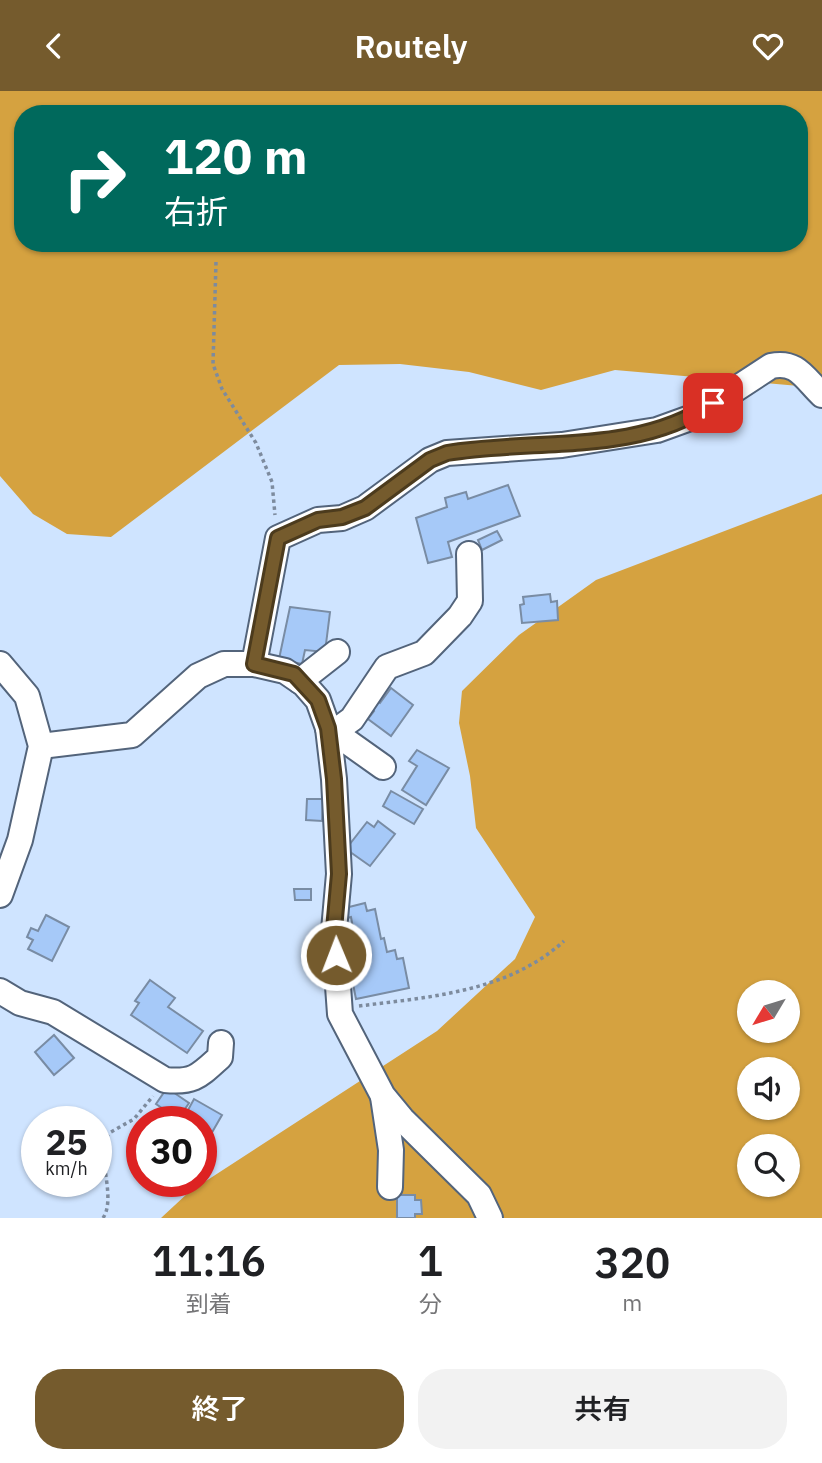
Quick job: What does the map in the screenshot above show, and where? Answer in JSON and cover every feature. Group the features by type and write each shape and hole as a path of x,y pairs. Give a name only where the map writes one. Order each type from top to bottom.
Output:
{"street":[{"path":"254,664 278,538 318,520 342,517 365,508 430,460 447,453 562,445 657,431 693,417 771,366 782,364 797,368 822,395"},
{"path":"328,728 341,727 352,719 387,667 424,653 460,616 471,601 469,554"},
{"path":"300,681 337,652"},
{"path":"0,664 27,696 41,746 20,840 0,895"},
{"path":"41,746 132,735 198,676 224,664 254,664 285,671 300,681 318,700 328,728 334,779 339,874 334,929 339,1009 383,1096 402,1119 479,1195 490,1218"},
{"path":"328,728 383,767"},
{"path":"0,991 20,1003 53,1011 137,1066 165,1080 187,1082 197,1076 220,1058 221,1043"},
{"path":"383,1096 391,1150 390,1187"}],"path":[{"path":"216,262 213,365 222,390 256,443 272,482 278,538"},
{"path":"339,1009 468,991 527,968 564,941"},
{"path":"103,1218 108,1190 101,1160 102,1141 111,1132 134,1119 165,1080"}],"shaded area":[{"path":"0,91 822,91 822,388 615,370 541,390 469,372 400,364 339,365 111,537 67,534 33,514 0,476"},
{"path":"822,494 822,1218 161,1218 184,1197 217,1197 217,1174 437,1031 515,959 535,917 476,828 470,776 459,723 462,691 519,635 596,580"}],"building":[{"path":"508,485 520,516 448,542 452,557 428,563 416,518 447,507 445,498 466,492 468,499"},
{"path":"497,531 502,540 482,550 478,540"},
{"path":"550,594 551,602 557,601 558,620 522,623 520,605 524,604 523,597"},
{"path":"290,607 330,612 325,652 305,650 302,664 279,659"},
{"path":"391,688 413,705 391,736 368,719 374,711 370,707 375,700 380,703"},
{"path":"417,750 449,768 426,805 402,790 417,766 409,761"},
{"path":"391,791 423,809 414,824 383,806"},
{"path":"307,799 323,799 322,821 306,820"},
{"path":"378,821 395,834 370,866 346,849 367,822 374,827"},
{"path":"294,889 311,889 311,900 295,900"},
{"path":"365,903 367,911 375,909 381,939 384,938 387,952 395,950 397,959 403,958 409,988 356,999 350,969 360,967 351,917 347,918 345,908"},
{"path":"46,915 69,927 52,961 28,949 33,940 27,937 31,928 38,931"},
{"path":"150,980 175,998 168,1007 203,1031 187,1053 131,1015 139,1003 135,1001"},
{"path":"54,1035 74,1058 54,1075 35,1052"},
{"path":"167,1088 189,1103 187,1106 156,1104"},
{"path":"194,1099 206,1106 190,1106"},
{"path":"397,1195 415,1195 415,1200 421,1200 422,1214 415,1214 415,1218 397,1218"}],"route":[{"path":"336,955 334,929 339,874 334,779 328,728 318,700 294,674 254,664 278,538 318,520 342,517 365,508 411,477 430,460 447,453 514,446 562,445 657,431 693,417 713,403"}]}
